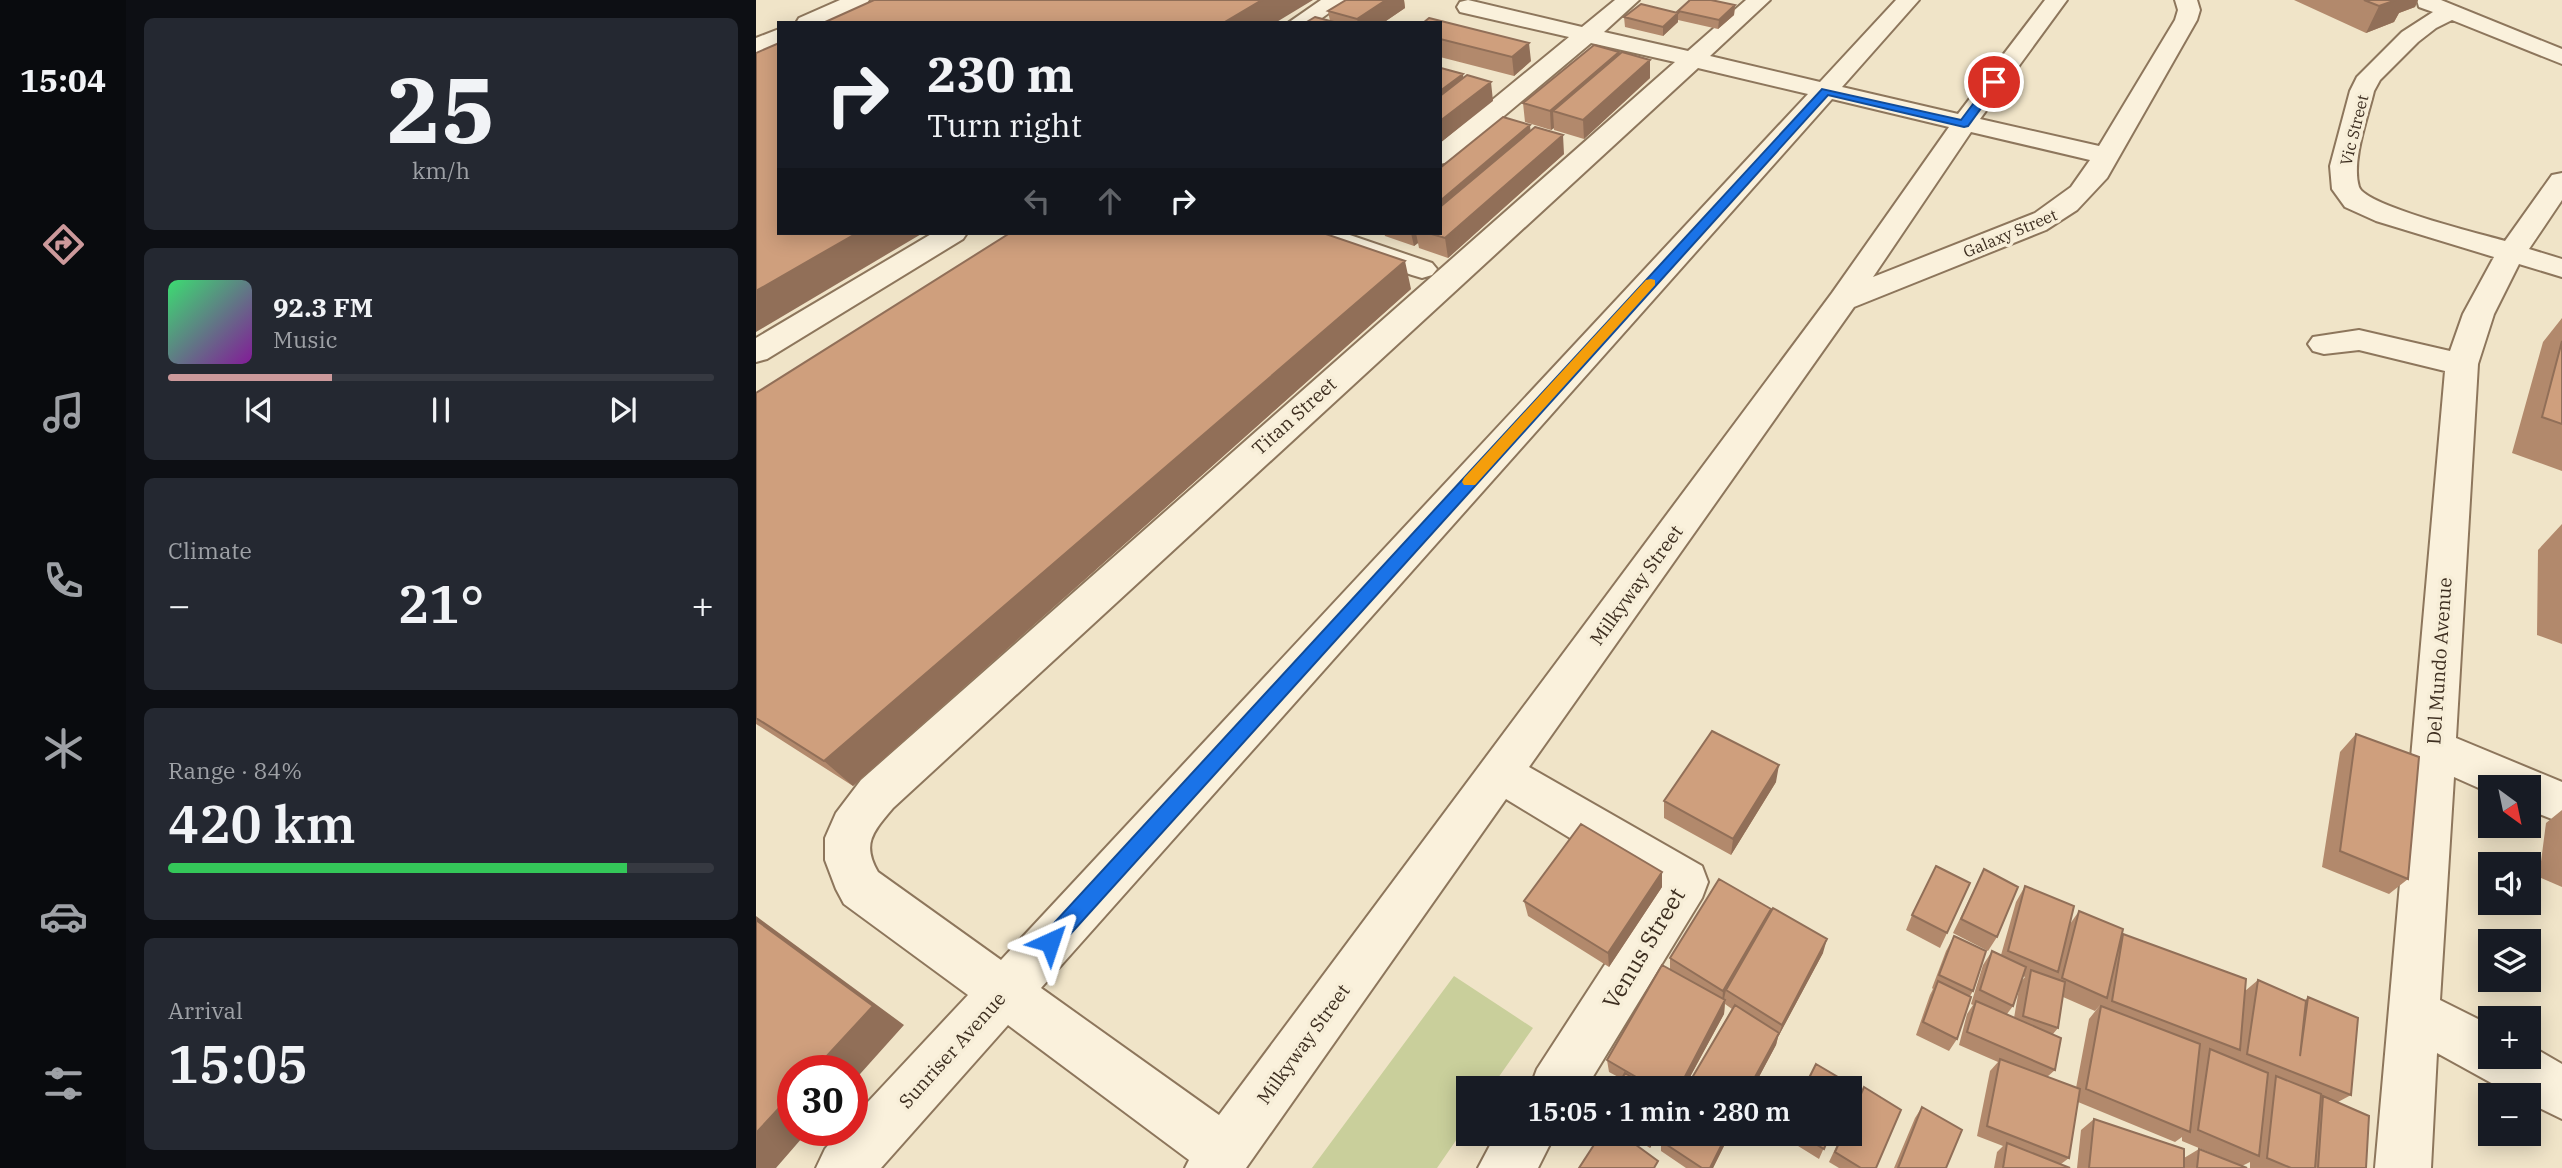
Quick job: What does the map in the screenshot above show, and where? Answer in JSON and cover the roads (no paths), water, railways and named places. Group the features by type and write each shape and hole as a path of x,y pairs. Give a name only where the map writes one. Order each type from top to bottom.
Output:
{"street":[{"path":"811,21 858,0"},
{"path":"1302,21 1336,0"},
{"path":"1442,154 1628,0"},
{"name":"Titan Street","path":"1004,992 861,888 848,868 846,844 854,820 877,794 1759,0"},
{"name":"Sunriser Avenue","path":"844,1168 1908,0"},
{"name":"Milkyway Street","path":"1219,1160 1843,300 1964,124 2056,0"},
{"name":"Galaxy Street","path":"1843,300 2059,213 2077,198 2106,156 2186,20 2189,10 2186,0"},
{"path":"2421,0 2562,57"},
{"path":"1474,4 1586,35 2106,156"},
{"name":"Vic Street","path":"2450,13 2428,23 2410,37 2369,77 2362,91 2343,166 2346,189 2355,201 2386,215 2510,253"},
{"path":"756,46 777,37"},
{"path":"756,70 777,61"},
{"path":"1490,87 1515,93"},
{"name":"Del Mundo Avenue","path":"2403,1168 2462,364 2469,332 2477,313 2510,253 2562,181"},
{"path":"756,352 950,235"},
{"path":"1334,235 1422,269"},
{"path":"2510,253 2562,268"},
{"path":"2324,344 2358,340 2462,364"},
{"path":"2433,748 2497,775"},
{"name":"Venus Street","path":"1501,773 1685,882 1564,1076"},
{"path":"2541,794 2562,803"},
{"path":"1004,992 1219,1160"},
{"path":"2413,1013 2478,1046"},
{"path":"2520,1069 2562,1093"},
{"path":"1506,1168 1520,1146"}]}
